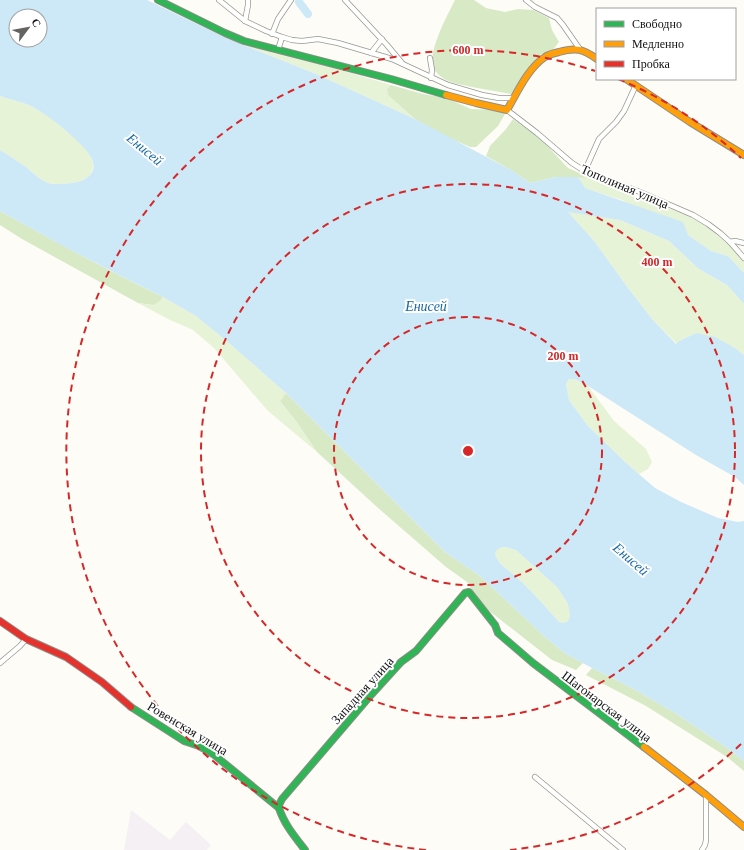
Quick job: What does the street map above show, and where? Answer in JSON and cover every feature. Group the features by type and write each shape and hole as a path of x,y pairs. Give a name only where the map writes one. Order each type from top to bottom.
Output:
{"street":[{"path":"158,0 244,41 507,110 529,74 542,60 554,54 578,48 587,51 596,58"},
{"path":"219,0 245,20 272,34 292,40 302,41 318,39 338,43 403,64 430,78 448,85 482,95 499,98 514,98"},
{"path":"245,20 248,0"},
{"path":"272,34 278,18 291,0"},
{"path":"345,0 394,52 403,64"},
{"path":"526,0 535,7 557,18 564,25 578,48"},
{"path":"278,50 282,37"},
{"path":"371,53 382,39"},
{"path":"430,58 432,70 430,78"},
{"path":"628,80 690,122 744,155"},
{"path":"583,170 587,166 599,140 624,111 636,85"},
{"name":"Тополиная улица","path":"507,110 572,163 583,170 693,215 708,224 730,242 744,258"},
{"path":"730,242 735,241 744,243"},
{"name":"Шагонарская улица","path":"468,592 495,625 498,632 533,663 706,795 744,827"},
{"name":"Западная улица","path":"279,808 282,799 371,695 401,662 416,651 465,593 468,592"},
{"name":"Ровенская улица","path":"0,621 26,639 66,657 102,682 141,713 184,741 199,746 213,754 279,808 280,814 305,850"},
{"path":"0,663 26,639"},
{"path":"535,777 623,850"},
{"path":"702,850 706,840 706,795"}],"shaded area":[{"path":"131,810 170,840 186,822 211,845 207,850 124,850"}],"green space":[{"path":"455,0 474,0 486,8 505,12 518,9 533,10 549,18 552,30 559,42 552,51 541,54 511,94 475,88 448,81 435,71 432,59 436,42"},
{"path":"226,38 273,53 344,71 391,85 387,89 388,95 415,119 316,74"},
{"path":"391,85 423,94 446,98 471,109 499,110 505,114 498,126 476,147 470,147 443,135 415,119 388,95 387,89"},
{"path":"0,96 35,108 66,129 87,151 92,161 92,171 85,179 77,182 62,184 45,182 26,167 0,150"},
{"path":"513,119 542,140 568,168 591,178 556,177 530,183 486,156 490,146"},
{"path":"578,177 591,178 686,215 706,226 737,252 744,261 744,273 728,256 711,251 688,235 622,200 584,188"},
{"path":"0,211 163,297 154,305 138,303 22,239 0,225"},
{"path":"567,211 620,220 669,241 699,269 727,285 744,304 744,355 735,348 696,333 679,341 677,344 652,319 594,241"},
{"path":"163,297 196,316 286,393 280,401 296,421 317,452 267,410 214,348 193,330 138,303 154,305"},
{"path":"569,379 575,379 588,386 614,421 646,449 652,462 648,469 639,474 587,425 569,400 566,384"},
{"path":"286,393 445,552 480,576 545,637 566,654 583,663 576,670 552,660 483,606 467,582 446,567 317,452 296,421 280,401"},
{"path":"505,547 516,550 557,587 567,602 570,616 568,621 564,623 559,622 529,589 500,563 494,552 499,548"},
{"path":"592,668 632,688 675,713 726,747 744,761 744,771 727,757 646,706 586,675"}],"water":[{"name":"Енисей","path":"0,0 147,0 226,38 316,74 415,119 511,170 530,183 556,177 578,177 585,188 683,222 688,235 711,251 728,256 744,273 744,304 727,285 699,269 669,241 620,220 568,212 594,241 652,319 676,344 696,333 715,337 735,348 744,355 744,485 735,477 696,455 588,386 575,379 569,379 566,384 569,400 587,425 625,462 655,488 681,502 718,518 738,522 744,521 744,761 726,747 675,713 632,688 566,654 545,637 480,576 445,552 286,393 196,316 0,211 0,150 48,183 67,184 81,181 91,174 93,168 93,162 82,145 40,111 0,96","holes":["505,547 516,550 557,587 567,602 570,616 568,621 564,623 559,622 529,589 500,563 495,555 495,552 499,548"]}],"waterway":[{"path":"299,2 308,14"}],"traffic: fast":[{"path":"158,0 244,41 391,79 446,95"},
{"path":"279,808 282,799 371,695 401,662 416,651 465,593 469,592 495,625 498,633 533,663 644,747"},
{"path":"131,707 184,741 199,746 213,754 279,808 287,825 305,850"}],"traffic: slow":[{"path":"446,95 507,110 528,74 547,56 565,50 575,49 588,53 596,58"},
{"path":"627,80 690,122 744,155"},
{"path":"644,747 706,795 744,827"}],"traffic: jam":[{"path":"0,621 26,639 66,657 102,682 131,707"}]}
